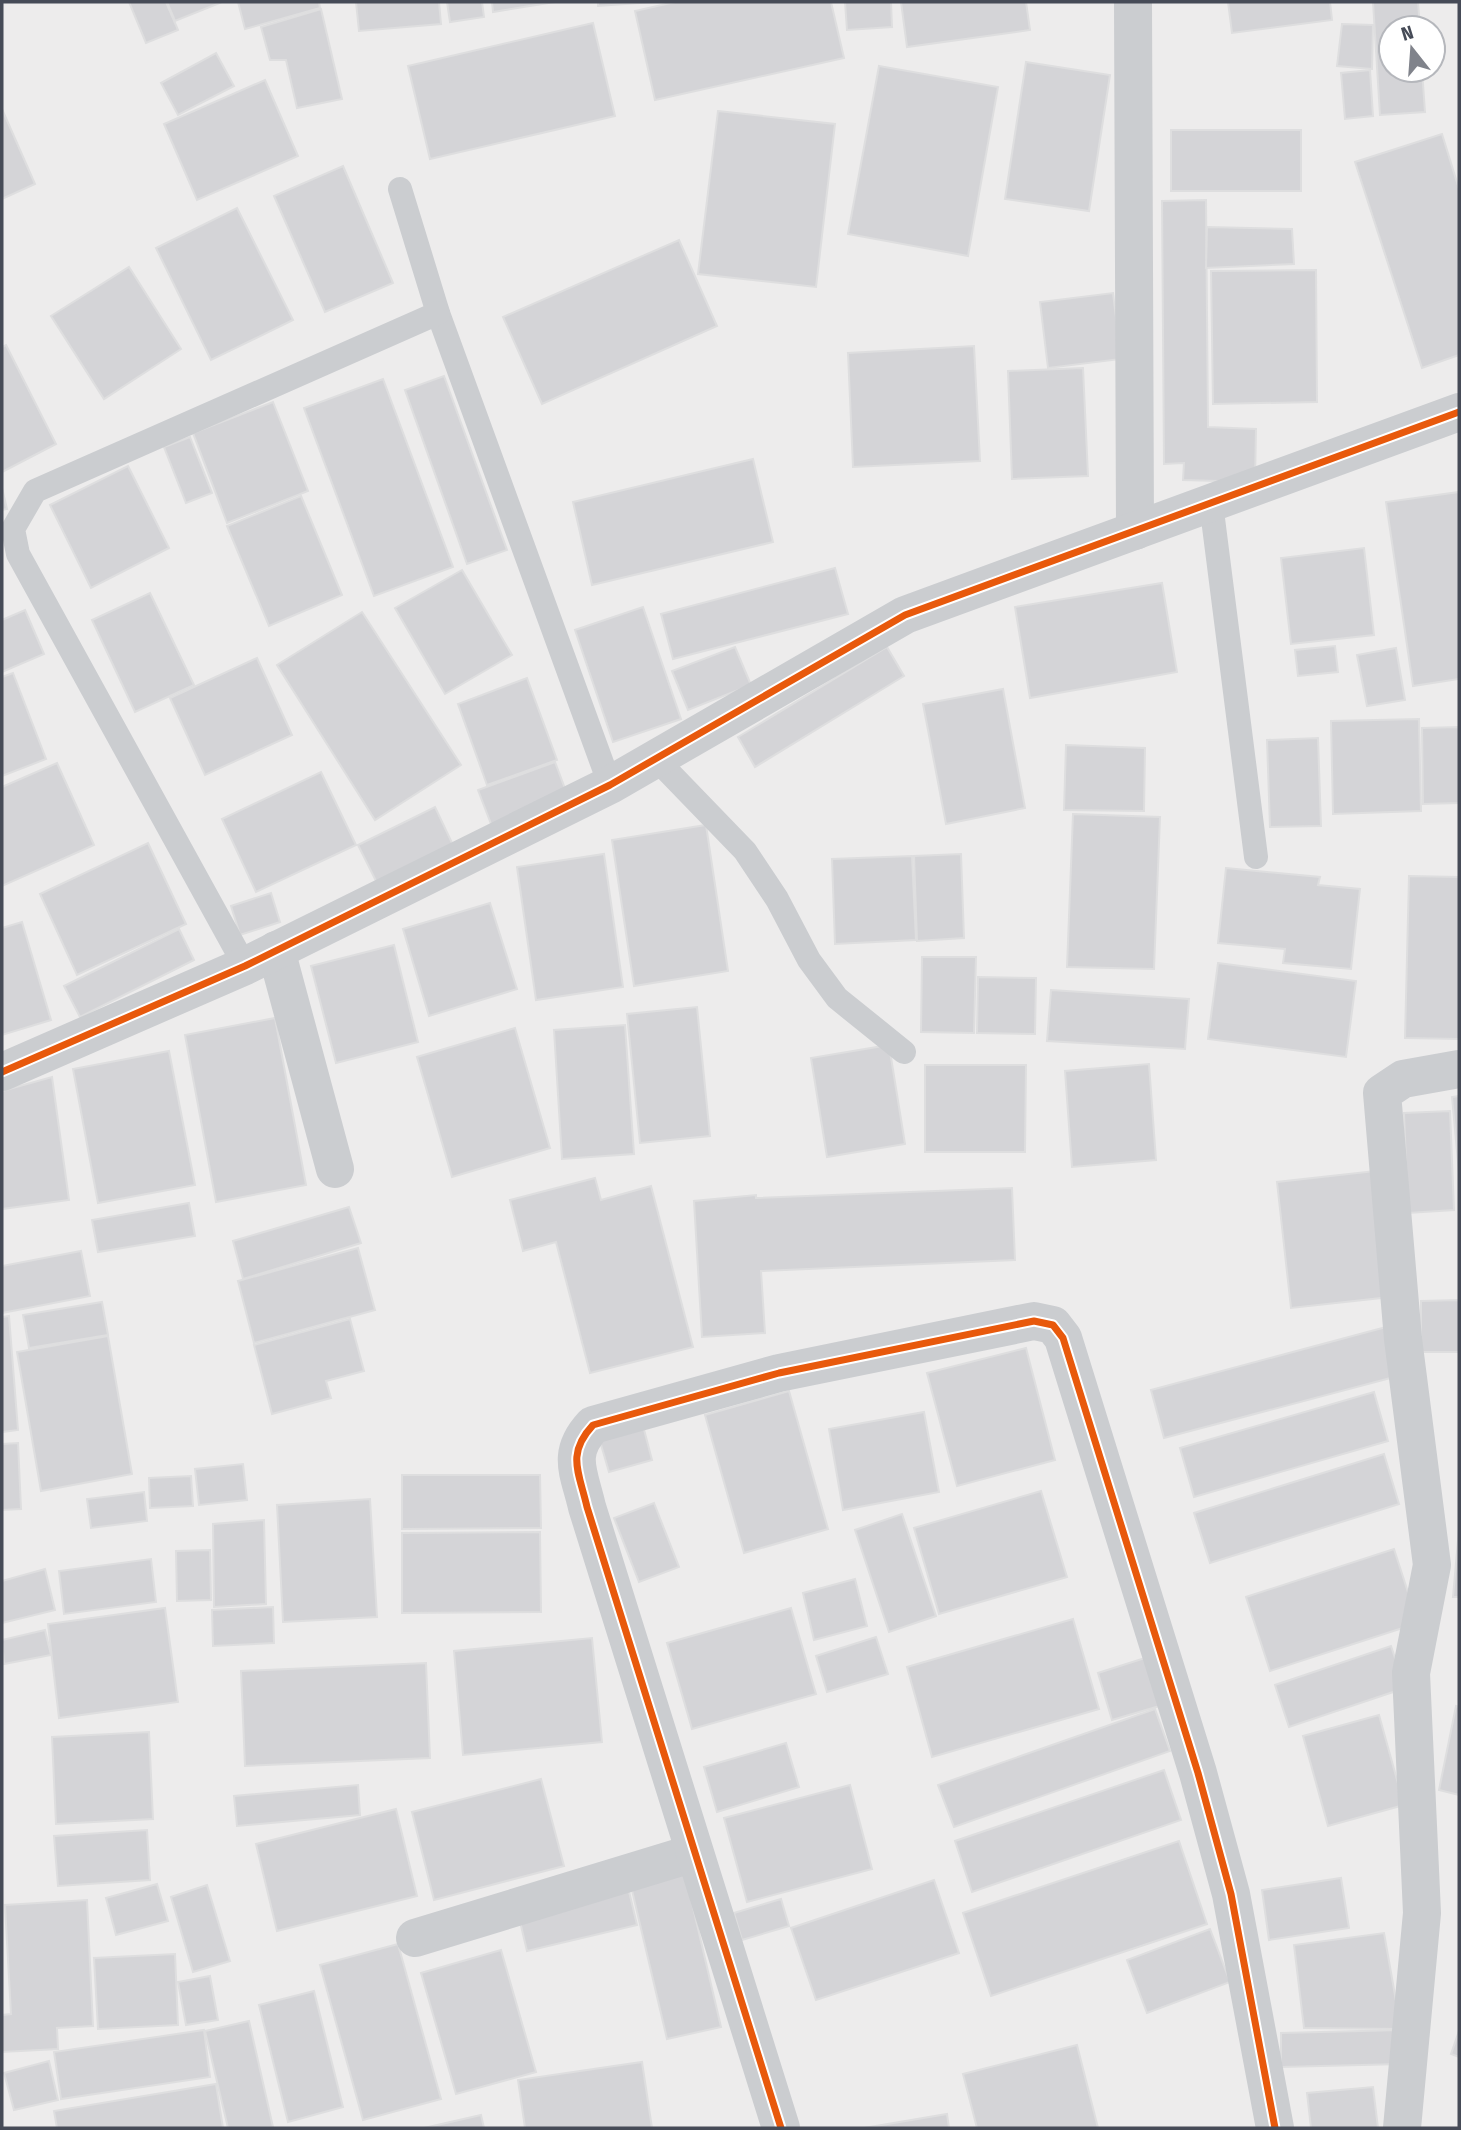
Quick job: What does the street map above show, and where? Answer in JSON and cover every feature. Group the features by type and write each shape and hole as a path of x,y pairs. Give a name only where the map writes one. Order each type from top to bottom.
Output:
{"street":[{"path":"1133,2 1135,531"},
{"path":"2,1072 260,958 610,785 905,615 1459,412"},
{"path":"260,958 335,1169"},
{"path":"1402,2128 1422,1913 1411,1672 1432,1565 1403,1339 1382,1093 1403,1079 1459,1069"},
{"path":"780,2128 587,1507 576,1457 578,1441 593,1425 779,1373 1034,1321 1053,1325 1063,1338 1205,1800 1231,1894 1275,2128"},
{"path":"415,1938 694,1853"}],"lane":[{"path":"400,189 438,313 610,785"},
{"path":"260,958 18,554 13,529 35,491 438,313"},
{"path":"1212,503 1256,858"},
{"path":"656,759 745,851 777,899 809,960 837,998 904,1052"}],"building":[{"path":"129,2 166,2 178,30 146,43"},
{"path":"167,2 219,2 220,3 175,21"},
{"path":"238,2 319,2 320,8 245,29"},
{"path":"356,2 439,2 441,24 359,31"},
{"path":"447,2 482,2 484,17 450,22"},
{"path":"492,2 555,2 493,12"},
{"path":"598,2 654,2 598,6"},
{"path":"675,2 831,2 844,58 655,100 635,11"},
{"path":"845,2 891,2 892,27 847,30"},
{"path":"901,2 1026,2 1030,30 907,47"},
{"path":"1228,2 1330,2 1332,20 1232,33"},
{"path":"1373,2 1418,2 1419,14 1377,14 1377,67"},
{"path":"321,9 342,99 297,108 286,60 270,60 261,27"},
{"path":"593,23 615,116 430,159 408,66"},
{"path":"1342,24 1373,25 1372,69 1337,66"},
{"path":"216,53 234,86 178,115 161,83"},
{"path":"1026,62 1110,75 1089,211 1005,199"},
{"path":"879,66 998,87 968,256 848,234"},
{"path":"1370,70 1373,116 1345,119 1341,73"},
{"path":"265,80 298,156 197,200 164,124"},
{"path":"1378,84 1423,84 1425,112 1380,115"},
{"path":"2,109 35,184 2,199"},
{"path":"718,111 835,124 816,287 698,274"},
{"path":"1171,130 1301,130 1301,191 1171,191"},
{"path":"1442,134 1459,189 1459,355 1422,368 1355,162"},
{"path":"343,166 393,283 325,312 274,196"},
{"path":"1206,200 1208,427 1256,429 1255,482 1183,480 1184,463 1164,464 1162,201"},
{"path":"237,208 293,320 211,360 156,248"},
{"path":"1207,227 1292,229 1294,264 1206,268"},
{"path":"679,240 717,326 542,404 503,317"},
{"path":"129,267 181,349 104,399 51,316"},
{"path":"1316,270 1317,402 1213,404 1211,271"},
{"path":"1113,293 1121,359 1048,368 1040,302"},
{"path":"6,345 56,444 2,472 2,347"},
{"path":"974,346 980,461 853,467 848,353"},
{"path":"1083,368 1088,476 1012,479 1008,371"},
{"path":"444,376 507,550 467,564 405,390"},
{"path":"383,379 453,567 374,596 304,408"},
{"path":"273,402 308,491 227,523 193,433"},
{"path":"190,437 212,493 186,503 164,447"},
{"path":"753,459 773,542 592,585 573,502"},
{"path":"128,466 169,548 91,588 50,505"},
{"path":"2,488 7,509 2,510"},
{"path":"1459,492 1459,679 1413,686 1386,502"},
{"path":"301,496 342,595 269,626 227,526"},
{"path":"1364,548 1374,635 1291,644 1281,558"},
{"path":"835,568 848,614 673,659 661,614"},
{"path":"462,570 512,655 445,694 395,608"},
{"path":"1162,583 1177,672 1030,698 1015,607"},
{"path":"150,593 194,685 135,712 92,620"},
{"path":"643,607 681,719 613,742 575,630"},
{"path":"25,610 44,654 2,672 2,620"},
{"path":"362,612 461,765 375,820 277,665"},
{"path":"1335,646 1338,672 1298,676 1295,650"},
{"path":"735,647 751,685 688,710 672,671"},
{"path":"887,647 904,676 755,767 738,737"},
{"path":"1396,648 1405,700 1367,706 1357,655"},
{"path":"257,658 292,735 205,775 170,698"},
{"path":"13,673 46,759 2,776 2,677"},
{"path":"527,678 557,760 487,785 458,704"},
{"path":"1003,689 1025,808 946,824 923,704"},
{"path":"1419,719 1421,811 1333,814 1331,721"},
{"path":"1459,727 1459,803 1423,804 1422,728"},
{"path":"1318,738 1321,826 1270,827 1267,740"},
{"path":"1066,745 1145,748 1144,811 1064,810"},
{"path":"555,762 570,802 493,829 478,790"},
{"path":"57,763 94,845 2,886 2,787"},
{"path":"321,772 356,845 256,892 222,819"},
{"path":"435,807 453,845 377,883 358,845"},
{"path":"1073,814 1160,817 1154,969 1067,967"},
{"path":"706,825 728,971 634,986 612,840"},
{"path":"148,843 186,924 77,975 40,894"},
{"path":"604,854 623,987 536,1000 517,867"},
{"path":"961,854 964,938 917,941 914,856"},
{"path":"912,856 916,940 835,944 832,859"},
{"path":"1226,868 1320,877 1318,885 1360,889 1351,969 1283,963 1285,949 1218,943"},
{"path":"1409,876 1459,877 1459,1039 1405,1038"},
{"path":"271,893 280,922 240,935 231,906"},
{"path":"490,903 517,989 429,1016 403,929"},
{"path":"22,922 51,1020 2,1035 2,928"},
{"path":"179,929 194,960 80,1017 64,986"},
{"path":"394,945 418,1042 336,1063 311,966"},
{"path":"922,957 976,957 974,1033 921,1032"},
{"path":"1218,963 1356,981 1346,1057 1208,1039"},
{"path":"978,977 1036,978 1035,1034 977,1033"},
{"path":"1051,990 1189,999 1185,1049 1047,1041"},
{"path":"697,1007 710,1136 640,1143 627,1014"},
{"path":"275,1018 306,1185 216,1202 185,1035"},
{"path":"625,1025 634,1154 562,1159 554,1030"},
{"path":"515,1028 550,1148 452,1177 417,1057"},
{"path":"889,1045 905,1144 827,1157 811,1058"},
{"path":"169,1051 195,1185 98,1203 73,1069"},
{"path":"1149,1064 1156,1160 1072,1167 1065,1071"},
{"path":"925,1065 1026,1065 1025,1152 925,1152"},
{"path":"52,1077 69,1200 2,1209 2,1091"},
{"path":"1459,1096 1459,1173 1452,1097"},
{"path":"1450,1111 1454,1210 1408,1213 1404,1113"},
{"path":"1375,1171 1390,1297 1291,1308 1277,1182"},
{"path":"595,1178 601,1200 651,1186 693,1347 590,1373 556,1242 523,1251 510,1200"},
{"path":"1012,1188 1015,1260 761,1271 765,1333 702,1337 694,1201 756,1195 756,1198"},
{"path":"189,1203 195,1236 98,1252 92,1220"},
{"path":"349,1207 361,1243 243,1279 233,1241"},
{"path":"358,1248 375,1310 254,1343 238,1281"},
{"path":"81,1251 90,1296 2,1313 2,1266"},
{"path":"1459,1300 1459,1352 1421,1352 1421,1301"},
{"path":"102,1302 108,1335 29,1348 23,1315"},
{"path":"9,1316 18,1430 2,1432 2,1317"},
{"path":"350,1319 364,1371 326,1381 331,1398 272,1414 254,1345"},
{"path":"1386,1327 1398,1376 1164,1438 1151,1390"},
{"path":"108,1336 132,1474 41,1491 17,1352"},
{"path":"1026,1348 1055,1460 957,1486 927,1373"},
{"path":"789,1391 828,1529 744,1553 705,1415"},
{"path":"1374,1392 1388,1441 1194,1497 1180,1448"},
{"path":"924,1412 939,1492 843,1510 829,1429"},
{"path":"641,1418 652,1460 609,1472 597,1431"},
{"path":"18,1443 21,1509 2,1510 2,1444"},
{"path":"1384,1454 1399,1504 1210,1563 1194,1513"},
{"path":"243,1464 247,1500 199,1505 195,1469"},
{"path":"402,1475 540,1475 541,1528 402,1529"},
{"path":"191,1476 193,1506 150,1508 149,1478"},
{"path":"1041,1491 1067,1577 939,1614 914,1528"},
{"path":"144,1492 147,1521 91,1528 87,1499"},
{"path":"370,1499 377,1617 283,1622 277,1505"},
{"path":"654,1503 679,1567 639,1582 614,1518"},
{"path":"902,1514 936,1616 889,1632 855,1530"},
{"path":"264,1520 266,1604 214,1607 213,1524"},
{"path":"1459,1529 1459,1597 1453,1597"},
{"path":"540,1532 541,1612 402,1613 402,1533"},
{"path":"1394,1549 1418,1623 1270,1671 1246,1597"},
{"path":"210,1550 211,1600 177,1601 176,1551"},
{"path":"151,1559 156,1602 64,1614 59,1571"},
{"path":"45,1569 55,1610 2,1623 2,1581"},
{"path":"855,1579 867,1626 814,1640 803,1593"},
{"path":"273,1607 274,1643 213,1646 212,1610"},
{"path":"165,1608 178,1702 59,1718 48,1624"},
{"path":"791,1608 816,1694 692,1729 667,1643"},
{"path":"1073,1619 1099,1709 932,1757 907,1667"},
{"path":"45,1630 51,1655 4,1664 2,1640"},
{"path":"876,1637 888,1674 827,1692 816,1656"},
{"path":"592,1638 602,1742 463,1755 454,1651"},
{"path":"1391,1646 1405,1688 1289,1727 1275,1685"},
{"path":"1148,1657 1163,1705 1112,1720 1098,1673"},
{"path":"426,1663 430,1758 245,1766 241,1671"},
{"path":"1456,1706 1459,1707 1459,1795 1439,1790"},
{"path":"1155,1709 1170,1751 954,1827 938,1785"},
{"path":"1379,1715 1404,1805 1328,1826 1303,1736"},
{"path":"149,1732 153,1819 56,1824 52,1737"},
{"path":"786,1743 799,1787 717,1812 704,1767"},
{"path":"1164,1770 1181,1820 972,1892 955,1841"},
{"path":"541,1779 564,1866 434,1900 412,1812"},
{"path":"358,1785 360,1815 237,1826 234,1796"},
{"path":"850,1785 872,1869 747,1902 724,1818"},
{"path":"396,1809 417,1896 277,1931 256,1844"},
{"path":"147,1830 150,1880 58,1886 54,1836"},
{"path":"1179,1841 1207,1924 991,1996 963,1913"},
{"path":"685,1873 721,2027 667,2039 631,1886"},
{"path":"1341,1878 1349,1928 1269,1940 1262,1890"},
{"path":"934,1880 959,1953 816,2000 791,1928"},
{"path":"157,1884 168,1921 116,1935 106,1898"},
{"path":"207,1885 230,1961 193,1972 171,1897"},
{"path":"628,1887 637,1925 527,1951 518,1913"},
{"path":"781,1899 789,1926 742,1940 734,1913"},
{"path":"87,1900 93,2026 57,2028 58,2049 2,2052 2,2015 11,2014 5,1905"},
{"path":"1210,1929 1230,1982 1147,2013 1127,1960"},
{"path":"1384,1933 1401,2029 1304,2028 1294,1945"},
{"path":"398,1944 441,2099 363,2120 320,1965"},
{"path":"501,1950 536,2072 456,2094 421,1973"},
{"path":"175,1954 178,2025 98,2029 94,1958"},
{"path":"210,1976 218,2020 186,2025 178,1982"},
{"path":"314,1991 343,2107 288,2122 259,2005"},
{"path":"249,2021 273,2127 228,2128 205,2031"},
{"path":"204,2030 210,2077 61,2099 54,2052"},
{"path":"1401,2030 1402,2064 1281,2067 1281,2033"},
{"path":"1459,2031 1459,2057 1451,2054"},
{"path":"1077,2045 1098,2128 977,2128 963,2074"},
{"path":"49,2061 58,2100 14,2110 4,2073"},
{"path":"642,2062 652,2128 525,2128 518,2080"},
{"path":"216,2084 223,2128 57,2128 54,2111"},
{"path":"1373,2087 1378,2128 1311,2128 1307,2093"},
{"path":"947,2114 949,2128 864,2128"},
{"path":"481,2115 484,2128 424,2128"}],"cycle path":[{"path":"2,1072 245,966 610,785 905,615 1459,412"},
{"path":"781,2128 587,1507 578,1473 577,1454 585,1435 593,1425 779,1373 1034,1321 1053,1325 1063,1338 1198,1773 1231,1894 1275,2128"}]}
